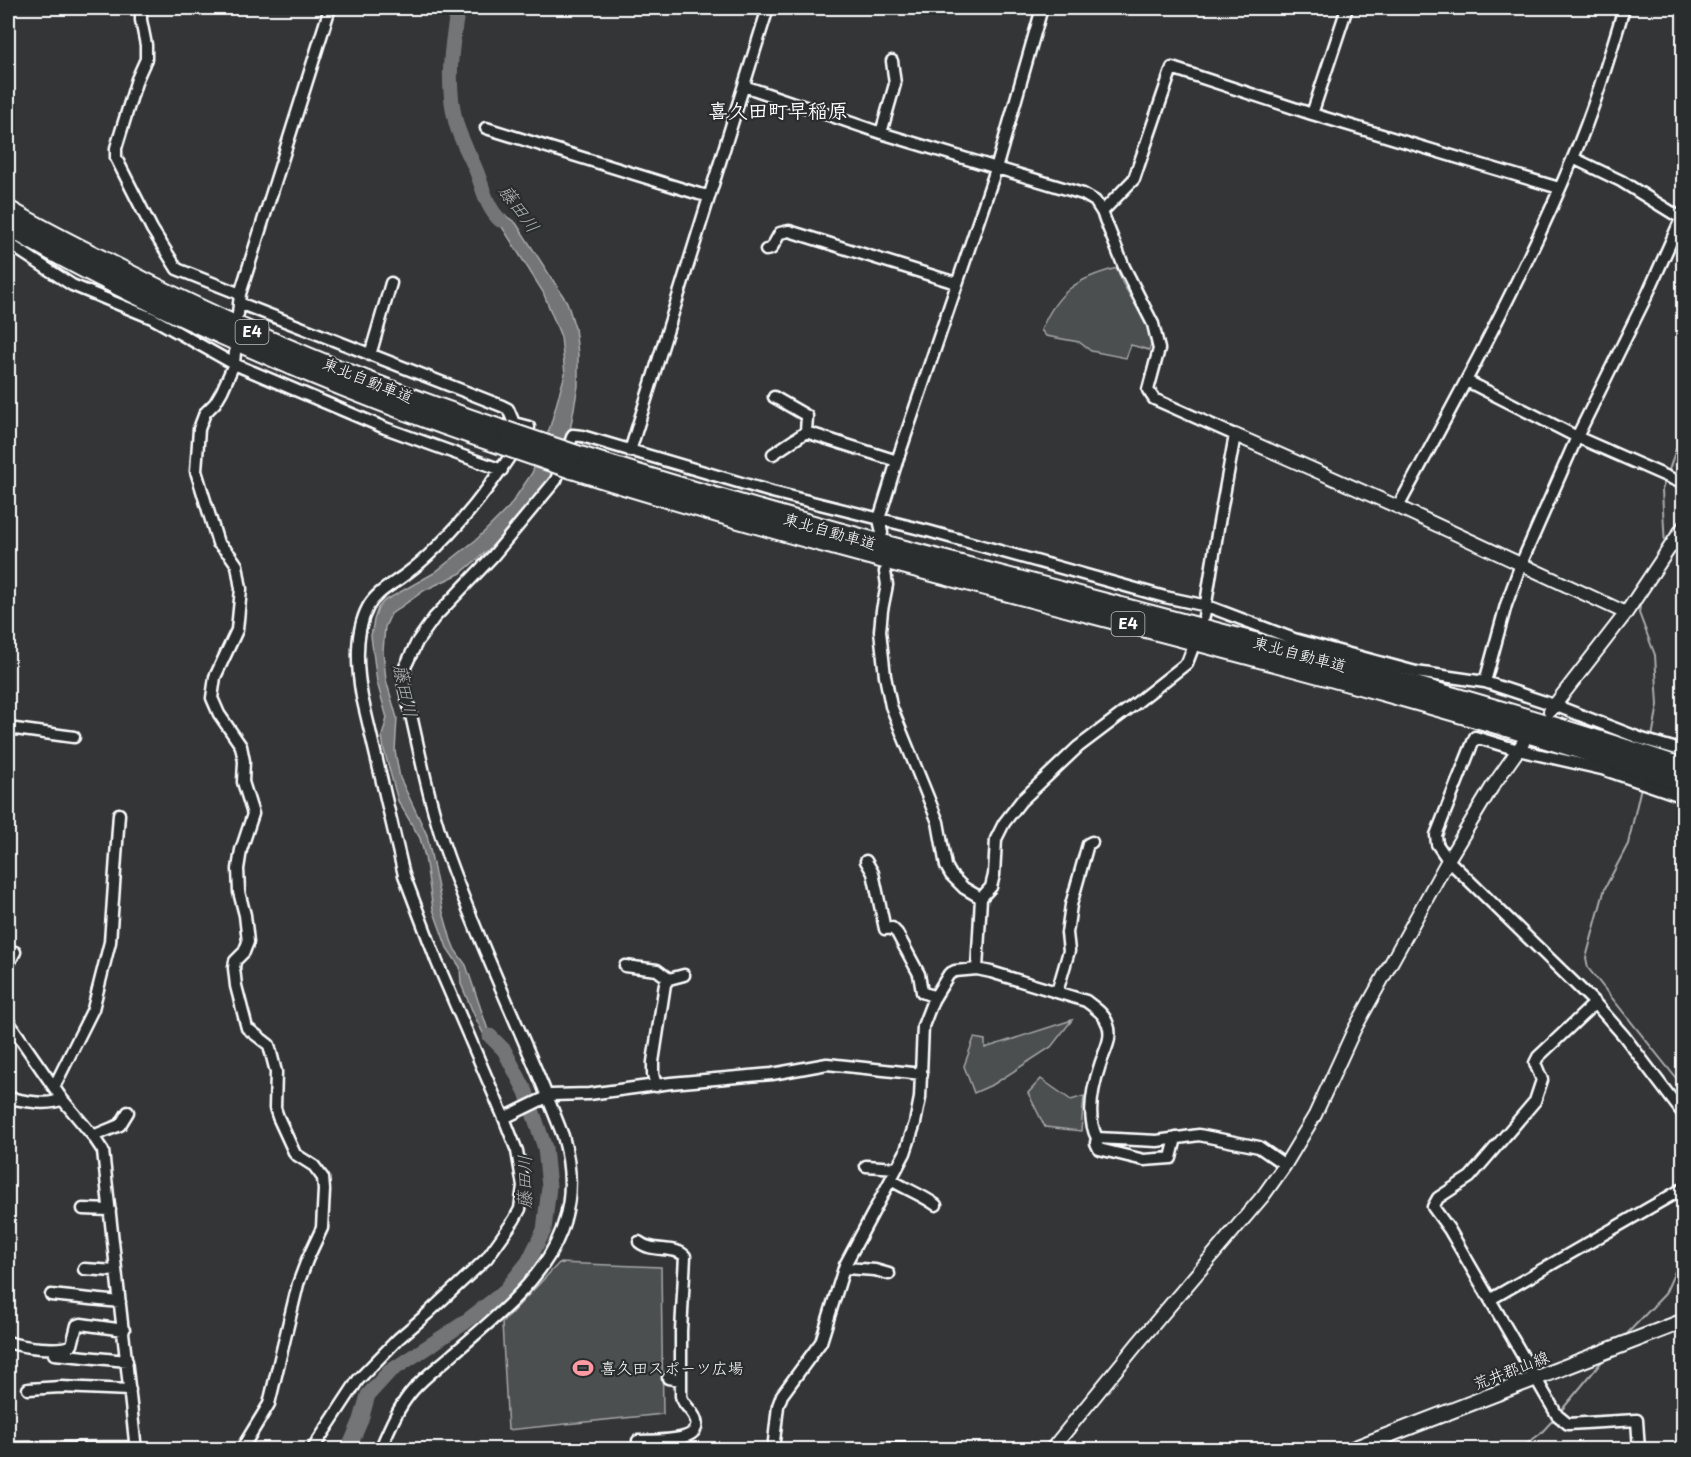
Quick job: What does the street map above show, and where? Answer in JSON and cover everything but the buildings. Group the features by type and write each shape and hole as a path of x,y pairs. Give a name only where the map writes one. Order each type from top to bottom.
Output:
{"highway":[{"name":"東北自動車道","path":"8,210 148,284 265,338 506,439"},
{"name":"東北自動車道","path":"8,226 141,297 339,385 506,439 711,512 1442,708 1609,758 1683,783"},
{"name":"東北自動車道","path":"573,462 675,486 894,548 1446,694 1683,768"}],"main road":[{"name":"荒井郡山線","path":"1350,1449 1683,1321"},
{"path":"874,1449 922,1449"}],"street":[{"path":"141,8 146,59 137,79 116,148 116,158 163,249 177,269 370,355 502,406 508,409 514,423 529,427 502,470 438,546 418,565 377,594 369,605 363,619 358,669 362,697 404,875 437,962 508,1116 523,1186 520,1209 487,1258 398,1339 358,1380 312,1449"},
{"path":"238,314 239,298 330,8"},
{"path":"630,452 768,8"},
{"path":"882,533 879,519 996,169 1042,8"},
{"path":"1312,114 1347,8"},
{"path":"1398,507 1506,306 1573,158 1606,68 1624,8"},
{"path":"881,133 895,84 892,61"},
{"path":"1102,212 1134,179 1172,68 1312,114 1559,188"},
{"path":"744,86 881,133 1083,194 1095,201 1102,212 1124,267 1154,324 1160,349 1148,390 1154,399 1398,507 1626,613"},
{"path":"486,128 699,195 709,196"},
{"path":"1485,682 1506,605 1521,564 1577,437 1682,219 1621,181 1573,158"},
{"path":"766,250 771,249 780,233 789,231 956,283"},
{"path":"8,243 72,285 152,318 234,364 385,428 502,470"},
{"path":"370,355 391,283"},
{"path":"235,352 234,364 222,391 205,413 199,429 196,471 218,543 237,565 241,589 237,630 215,677 212,698 219,714 241,746 244,761 243,782 253,814 241,850 238,869 239,892 245,915 248,942 244,952 235,961 234,968 236,986 247,1028 269,1045 276,1072 276,1108 291,1149 314,1166 323,1178 324,1184 322,1228 298,1284 269,1404 241,1449"},
{"path":"1467,381 1577,437 1683,484"},
{"path":"774,397 807,416 806,432"},
{"path":"806,432 897,460"},
{"path":"773,454 806,432"},
{"path":"380,1449 398,1411 414,1389 524,1291 549,1258 560,1236 566,1216 570,1160 563,1136 448,857 431,798 404,685 404,675 408,659 434,618 493,556 556,480 573,435 762,489 1165,597 1294,639 1416,672 1485,682 1552,708 1683,751"},
{"path":"1206,611 1235,435"},
{"path":"1552,708 1626,613 1683,526"},
{"path":"885,572 887,585 880,631 891,706 938,822 946,866 951,875 964,888 981,898"},
{"path":"977,969 981,898 991,887 996,839 1004,823 1021,801 1078,747 1187,663 1192,650"},
{"path":"8,728 74,737"},
{"path":"1683,797 1602,769 1521,746 1475,737 1436,835 1437,844 1448,860 1595,1003 1624,1036 1683,1114"},
{"path":"1051,1449 1145,1334 1263,1196 1285,1165 1315,1115 1354,1030 1448,860 1492,787 1521,746"},
{"path":"54,1087 93,1009 110,942 119,814"},
{"path":"1057,992 1069,951 1067,933 1071,905 1088,844 1092,842"},
{"path":"866,861 873,873 885,929 892,928 897,933 919,974 922,992 935,997"},
{"path":"8,965 15,952"},
{"path":"625,966 657,970 669,979"},
{"path":"773,1449 778,1406 795,1376 811,1358 821,1341 845,1268 856,1243 905,1153 915,1123 922,1074 922,1034 935,997 949,974 954,971 977,969 1086,1001 1106,1019 1109,1027 1109,1038 1093,1095 1094,1132 1099,1149 1144,1160 1171,1158 1176,1138"},
{"path":"656,1086 653,1062 665,984 669,979 684,975"},
{"path":"1595,1003 1538,1056 1535,1063 1542,1080 1535,1101 1470,1177 1434,1203 1433,1207 1449,1228 1557,1415 1568,1424 1636,1420 1639,1449"},
{"path":"8,1021 62,1099 93,1136 103,1152 136,1448 8,1448"},
{"path":"508,1116 551,1095 589,1094 772,1074 827,1064 922,1074"},
{"path":"8,1098 47,1102 57,1102 62,1099"},
{"path":"93,1136 120,1125 128,1112"},
{"path":"1097,1138 1157,1141 1199,1135 1259,1147 1285,1165"},
{"path":"866,1166 897,1168"},
{"path":"891,1180 936,1205"},
{"path":"1491,1299 1683,1188"},
{"path":"83,1209 110,1210"},
{"path":"637,1449 639,1441 684,1439 694,1431 695,1418 682,1400 681,1331 685,1256 680,1252 646,1248 639,1242"},
{"path":"845,1268 875,1270 889,1274"},
{"path":"84,1269 116,1271"},
{"path":"51,1295 120,1302"},
{"path":"8,1342 48,1349 67,1348 72,1345 77,1325 124,1330"},
{"path":"45,1353 127,1361"},
{"path":"668,1378 681,1380"},
{"path":"28,1389 61,1387 130,1390"}],"shaded area":[{"path":"487,203 516,223 567,302 575,328 578,354 578,386 569,436 551,477 517,520 488,550 461,573 425,590 391,614 385,627 383,651 386,680 397,718 395,751 400,778 427,835 451,940 466,965 488,1030 503,1043 505,1051 494,1046 484,1035 475,1017 461,984 460,967 447,948 433,909 420,838 398,801 384,750 382,736 387,718 377,682 371,636 378,608 384,601 434,573 477,539 509,507 532,473 550,427 565,374 561,337 543,292"},
{"path":"1117,268 1122,282 1151,332 1152,341 1149,350 1131,345 1126,358 1091,351 1079,342 1046,336 1041,330 1047,317 1070,288 1090,277"},
{"path":"1072,1020 1051,1047 994,1084 974,1093 964,1066 974,1038 985,1040 985,1048"},
{"path":"1041,1079 1071,1100 1084,1096 1081,1131 1045,1127 1028,1093"},
{"name":"喜久田スポーツ広場","path":"559,1263 661,1267 663,1414 508,1430 502,1323"}],"waterway":[{"name":"藤田川","path":"458,8 450,80 453,109 460,135 488,203 500,220"},
{"path":"1668,473 1679,440 1684,435"},
{"path":"1665,481 1662,490 1665,547"},
{"path":"1641,599 1639,613 1655,655 1658,705 1652,737"},
{"path":"1641,787 1628,844 1605,888 1586,958 1588,968 1684,1088"},
{"name":"藤田川","path":"348,1450 361,1420 368,1395 389,1372 464,1323 504,1292 528,1262 544,1230 549,1187 545,1148 526,1092 504,1050 490,1036"},
{"path":"1622,1339 1665,1294 1684,1251"},
{"path":"1560,1412 1604,1359"},
{"path":"1518,1450 1540,1434 1554,1419"}],"place":[{"name":"喜久田スポーツ広場","path":"583,1368"}],"district":[{"name":"喜久田町早稲原","path":"778,111"}]}
